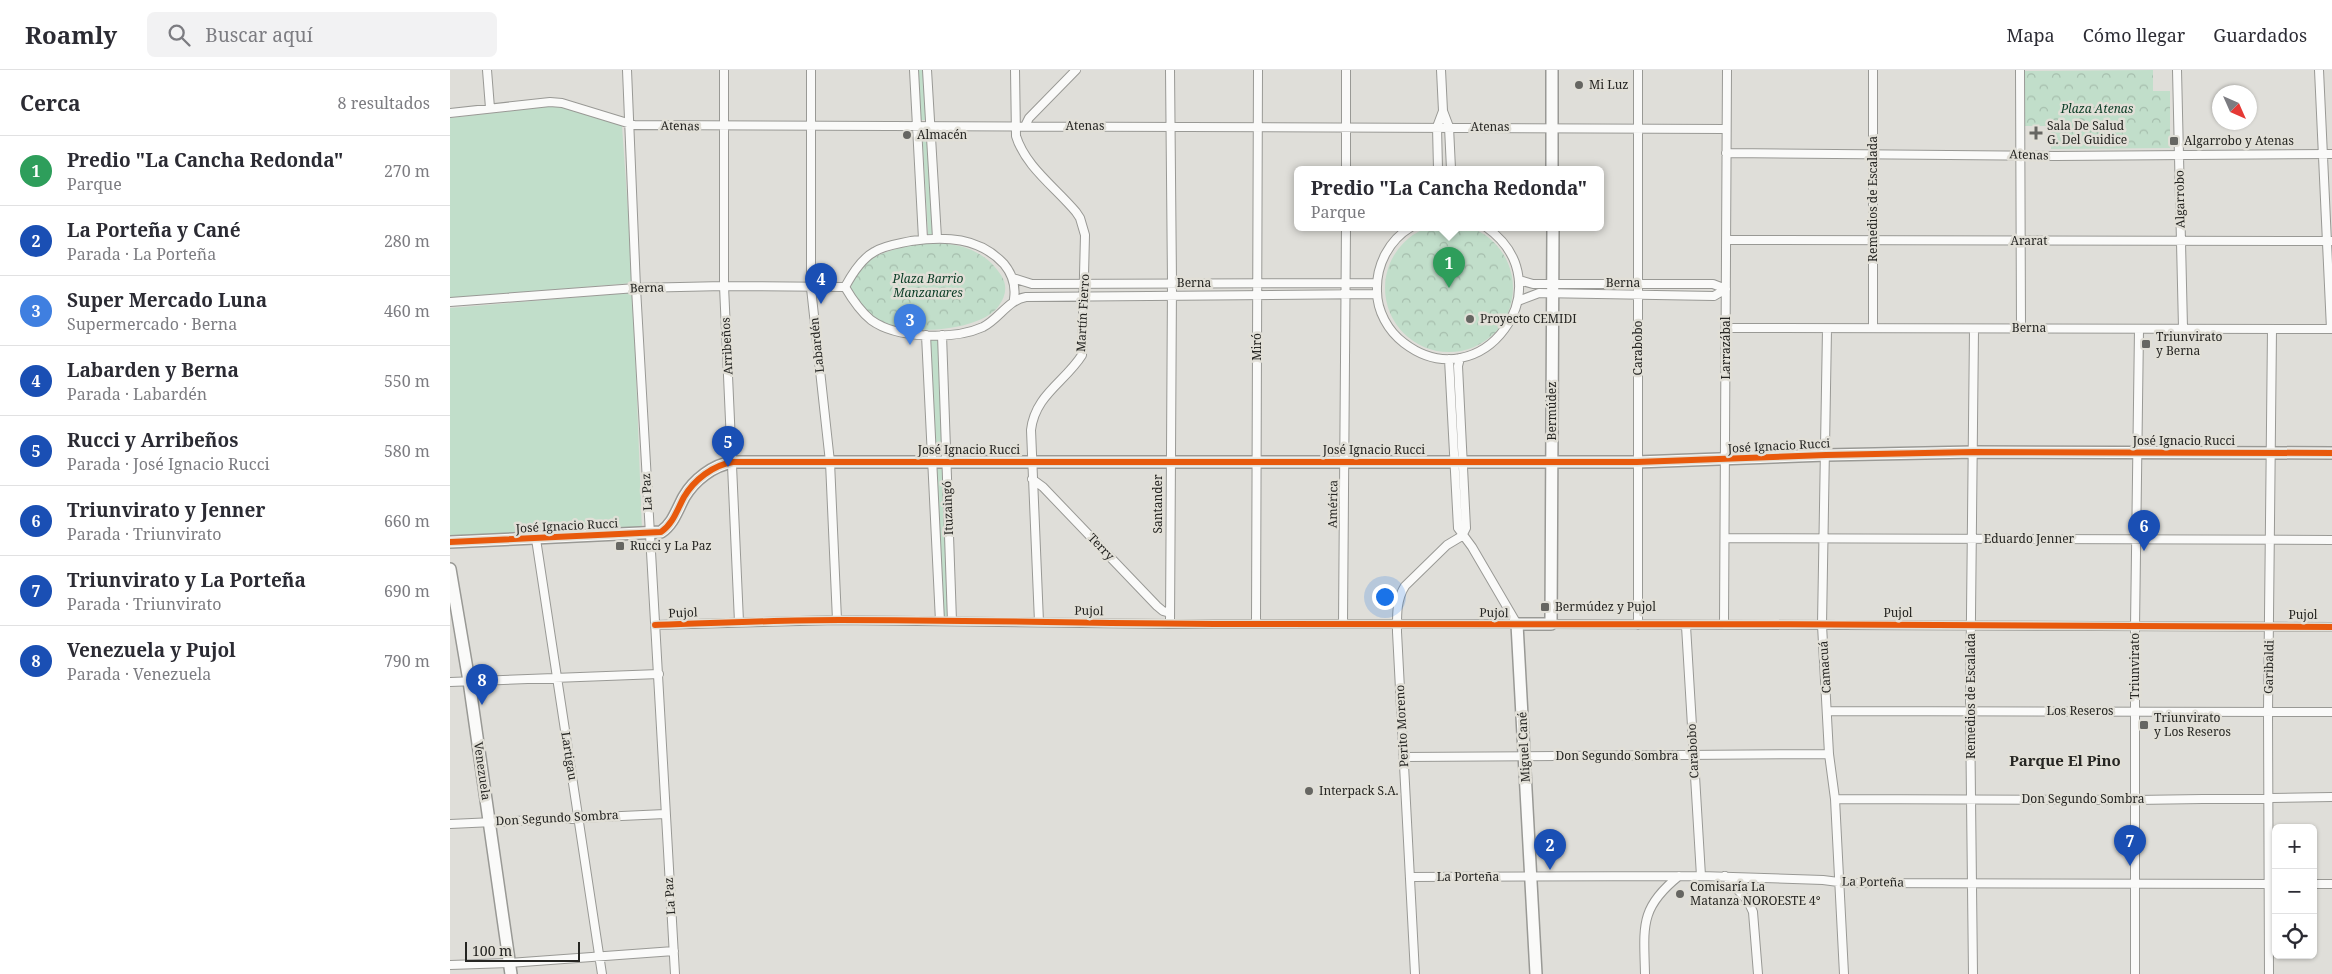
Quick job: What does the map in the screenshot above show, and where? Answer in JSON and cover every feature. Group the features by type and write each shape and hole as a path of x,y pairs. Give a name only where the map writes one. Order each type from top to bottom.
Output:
{"street":[{"path":"487,70 490,108"},
{"name":"La Paz","path":"627,70 636,288 675,974"},
{"name":"Arribeños","path":"724,70 724,286 739,622"},
{"name":"Labardén","path":"811,70 811,288 830,462 837,620"},
{"path":"914,70 923,239"},
{"path":"927,70 937,238"},
{"name":"Martín Fierro","path":"1015,70 1015,126 1016,136 1022,153 1080,218 1085,235 1082,355 1038,406 1032,423 1031,460 1039,622"},
{"path":"1025,126 1028,118 1076,70"},
{"name":"Santander","path":"1170,70 1169,127 1172,282 1169,462 1170,624"},
{"name":"Miró","path":"1256,624 1258,70"},
{"path":"1346,70 1346,166"},
{"path":"1441,70 1443,111 1450,127 1451,166"},
{"path":"1552,70 1552,166"},
{"name":"Carabobo","path":"1638,70 1638,626"},
{"name":"Larrazábal","path":"1724,625 1726,538 1725,129 1727,70"},
{"name":"Remedios de Escalada","path":"1873,70 1873,328"},
{"path":"2020,70 2021,328"},
{"name":"Algarrobo","path":"2177,70 2183,328"},
{"path":"2319,70 2328,154 2332,329"},
{"name":"Atenas","path":"450,113 562,103 630,125 724,127 1552,127 1725,129"},
{"path":"1438,166 1436,127 1443,111"},
{"name":"Atenas","path":"1726,153 2019,155 2328,154"},
{"name":"América","path":"1343,624 1346,231"},
{"path":"1406,231 1386,252 1378,272 1377,294 1382,314 1400,340 1427,356 1449,359 1460,358 1480,351 1498,338 1511,321 1518,301 1519,280 1517,269 1502,240 1491,231"},
{"name":"Bermúdez","path":"1551,624 1553,231"},
{"path":"937,238 961,240 983,247 998,258 1013,278 1015,286 1014,299 995,318 981,328 942,334 926,335 896,332 872,320 855,304 845,287 857,268 872,253 892,244 937,238"},
{"name":"Ararat","path":"1726,240 2020,242 2330,241"},
{"name":"Berna","path":"1013,278 1032,284 1172,282 1377,283"},
{"name":"Berna","path":"1519,280 1553,289 1638,295 1714,296 1726,289"},
{"name":"Berna","path":"1518,301 1553,289 1639,283 1713,284 1726,289"},
{"name":"Berna","path":"450,302 636,288 724,286 845,287"},
{"name":"Berna","path":"1014,299 1084,295 1377,294"},
{"name":"Berna","path":"1726,328 2332,329"},
{"name":"Camacuá","path":"1827,329 1822,624 1844,974"},
{"name":"Remedios de Escalada","path":"1973,974 1970,710 1974,539 1974,329"},
{"name":"Triunvirato","path":"2135,974 2135,626 2139,329"},
{"name":"Garibaldi","path":"2269,974 2272,884 2268,712 2272,329"},
{"name":"Ituzaingó","path":"942,334 952,621"},
{"name":"Ituzaingó","path":"926,335 940,621"},
{"path":"1458,461 1458,366 1460,358"},
{"path":"1449,359 1466,528 1462,536"},
{"name":"José Ignacio Rucci","path":"450,542 650,535 661,532 667,528 686,495 701,478 718,466 733,462 1031,460 1169,462 1637,462 1726,460 1826,454 1974,452 2332,453"},
{"name":"Terry","path":"1032,479 1043,487 1163,612 1170,613"},
{"name":"Perito Moreno","path":"1415,974 1397,623 1399,601 1405,586 1447,545 1462,536"},
{"name":"Miguel Cané","path":"1462,536 1472,547 1517,624 1536,974"},
{"name":"Eduardo Jenner","path":"1726,538 2332,540"},
{"name":"Lartigau","path":"536,539 602,974"},
{"name":"Venezuela","path":"450,569 469,681 510,969"},
{"name":"Pujol","path":"655,625 837,620 1170,624 1397,623 1638,626 1822,624 2332,626"},
{"name":"Carabobo","path":"1686,626 1701,876"},
{"path":"450,682 659,674"},
{"name":"Los Reseros","path":"1828,711 2332,712"},
{"name":"Don Segundo Sombra","path":"1404,758 1829,754"},
{"name":"Don Segundo Sombra","path":"1834,799 2135,800 2269,796 2332,797"},
{"name":"Don Segundo Sombra","path":"450,824 665,814"},
{"path":"1645,974 1644,923 1657,897 1679,876"},
{"path":"1724,876 1748,901 1753,912 1758,974"},
{"name":"La Porteña","path":"1410,877 1724,876 1838,882 2272,884"},
{"path":"2317,884 2332,884"},
{"path":"450,965 510,969 600,956 674,951"}],"green space":[{"path":"918,70 923,70 926,120 921,120"},
{"name":"Plaza Atenas","path":"2153,70 2153,91 2170,91 2170,148 2051,149 2051,126 2025,126 2025,71"},
{"path":"553,106 578,110 622,126 633,283 450,298 450,118"},
{"path":"922,128 927,128 934,234 928,235"},
{"path":"1421,231 1477,231 1485,235 1502,252 1512,276 1512,300 1502,324 1485,341 1461,351 1437,351 1413,341 1396,324 1386,300 1386,276 1396,252 1413,235"},
{"name":"Plaza Barrio Manzanares","path":"925,243 947,244 968,248 986,258 1001,275 1005,283 1003,299 998,307 989,315 976,321 944,329 926,330 895,326 883,322 869,312 851,290 853,278 859,269 878,255"},
{"path":"628,293 633,297 642,530 450,536 450,308"},
{"path":"939,337 944,455 935,455 930,338"},
{"path":"943,465 950,617 943,618 936,466"}],"cycle path":[{"path":"450,542 661,532 672,521 684,497 699,479 718,466 733,462 1637,462 1974,452 2332,453"},
{"path":"655,625 840,620 1201,624 2332,627"}],"place":[{"name":"Mi Luz","path":"1579,85"},
{"name":"Sala De Salud G. Del Guidice","path":"2036,133"},
{"name":"Almacén","path":"907,135"},
{"name":"Algarrobo y Atenas","path":"2174,141"},
{"name":"Predio \"La Cancha Redonda\"","path":"1449,288"},
{"name":"Labarden y Berna","path":"821,304"},
{"name":"Proyecto CEMIDI","path":"1470,319"},
{"name":"Triunvirato y Berna","path":"2146,344"},
{"name":"Super Mercado Luna","path":"910,345"},
{"name":"Rucci y Arribeños","path":"728,467"},
{"name":"Rucci y La Paz","path":"620,546"},
{"name":"Triunvirato y Jenner","path":"2144,551"},
{"name":"Bermúdez y Pujol","path":"1545,607"},
{"name":"Venezuela y Pujol","path":"482,705"},
{"name":"Triunvirato y Los Reseros","path":"2144,725"},
{"name":"Interpack S.A.","path":"1309,791"},
{"name":"Triunvirato y La Porteña","path":"2130,866"},
{"name":"La Porteña y Cané","path":"1550,870"},
{"name":"Comisaría La Matanza NOROESTE 4°","path":"1680,894"}],"district":[{"name":"Parque El Pino","path":"2065,761"}]}
